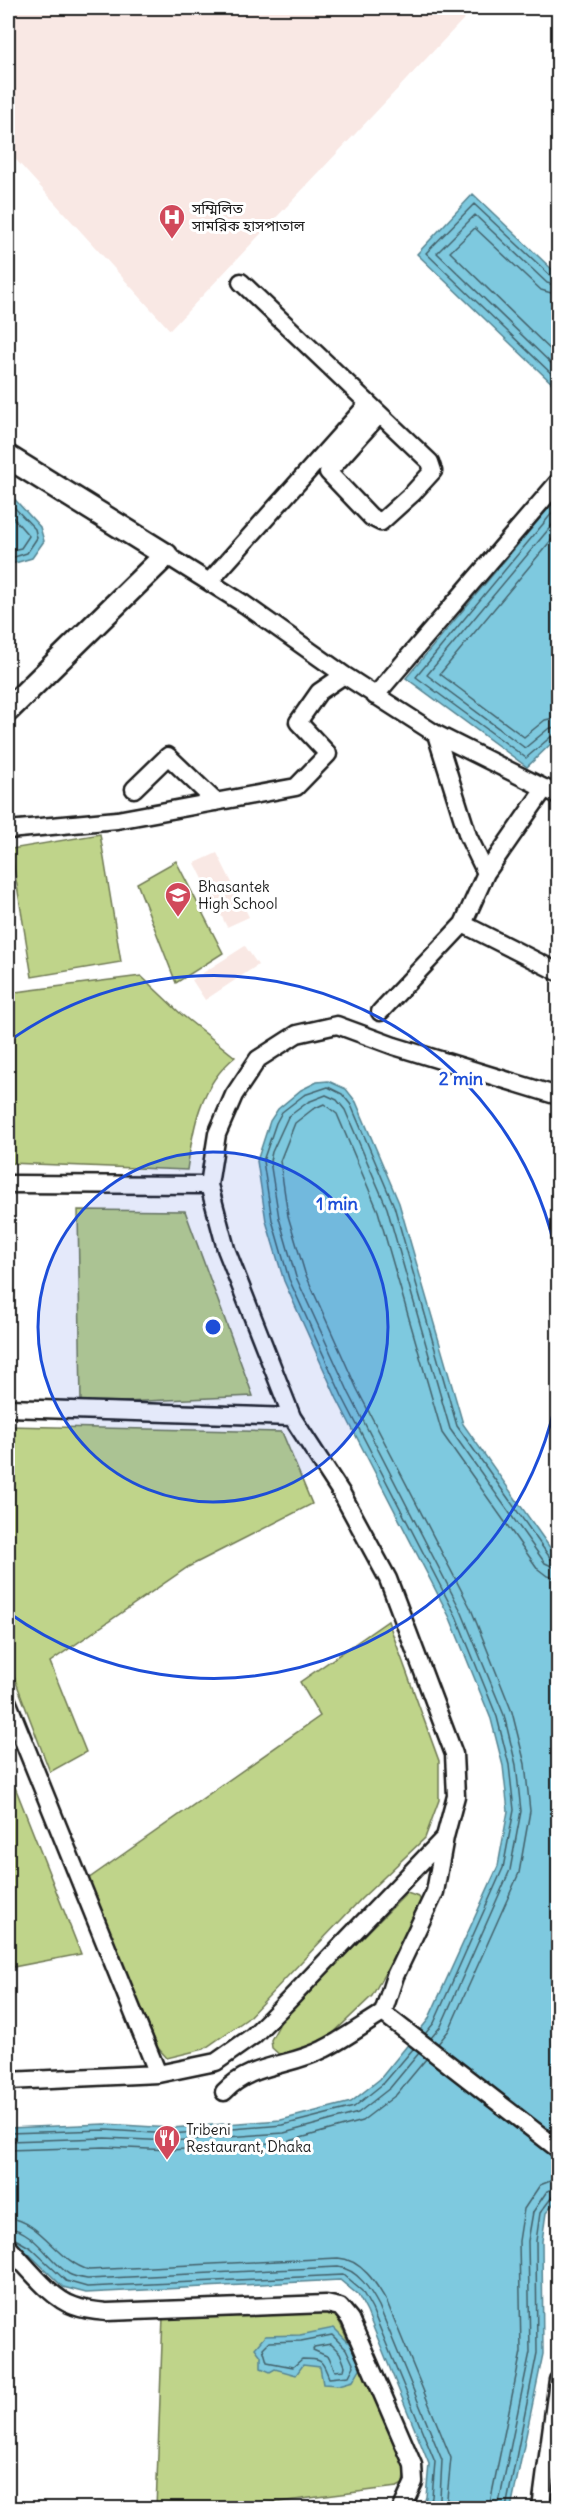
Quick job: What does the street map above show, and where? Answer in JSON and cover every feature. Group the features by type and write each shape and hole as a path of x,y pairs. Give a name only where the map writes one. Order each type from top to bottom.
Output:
{"street":[{"path":"241,282 430,462 433,471 381,522 371,518 328,472 373,410"},
{"path":"209,582 373,410"},
{"path":"8,457 209,582 436,735 552,792 486,873 463,924 380,1012"},
{"path":"375,696 558,482"},
{"path":"8,710 166,555"},
{"path":"8,830 117,820 296,788 328,753 298,722 319,692 344,675"},
{"path":"436,735 468,836 486,873"},
{"path":"134,789 168,756 216,802"},
{"path":"463,924 558,972"},
{"path":"224,2092 234,2081 249,2072 297,2060 324,2049 383,2013 395,1976 435,1892 445,1837 456,1796 454,1754 388,1579 342,1494 292,1417 226,1249 208,1185 217,1134 234,1095 258,1059 297,1034 337,1025 394,1046 558,1096"},
{"path":"8,1184 208,1185"},
{"path":"8,1408 292,1417"},
{"path":"8,1703 158,2074"},
{"path":"8,2081 158,2074 216,2062 252,2036 445,1837"},
{"path":"383,2013 558,2149"},
{"path":"252,2036 249,2047 251,2059 256,2064 268,2066"},
{"path":"8,2247 58,2298 73,2306 92,2310 107,2312 326,2304 340,2307 350,2319 413,2465 414,2482 402,2508"},
{"path":"541,2508 558,2380"}],"shaded area":[{"name":"সম্মিলিত সামরিক হাসপাতাল","path":"8,8 474,8 170,330 8,151"},
{"name":"Bhasantek High School","path":"217,853 249,917 227,927 195,863"},
{"name":"Bhasantek High School","path":"245,946 258,965 205,1000 192,980"}],"green space":[{"path":"100,834 121,962 32,977 11,849"},
{"name":"Bhasantek High School","path":"176,861 223,953 176,983 137,883"},
{"path":"141,976 181,1014 235,1057 214,1080 200,1108 187,1170 8,1163 8,993"},
{"path":"78,1210 185,1211 253,1396 81,1404"},
{"path":"8,1426 282,1432 312,1504 188,1567 50,1662 86,1752 50,1772 8,1661"},
{"path":"388,1621 439,1761 439,1800 425,1838 361,1899 247,2019 204,2049 167,2058 158,2048 88,1879 320,1716 300,1682"},
{"path":"15,1787 81,1954 8,1968 8,1789"},
{"path":"407,1893 419,1897 423,1905 372,1996 328,2038 283,2058 272,2048 271,2040 284,2016"},
{"path":"331,2311 338,2319 405,2465 403,2484 397,2487 247,2506 246,2508 156,2508 163,2316"}],"water":[{"path":"473,194 558,275 558,389 417,254"},
{"path":"8,492 40,527 44,541 32,558 8,565"},
{"path":"558,497 558,737 527,767 406,678"},
{"path":"328,1081 346,1089 356,1102 399,1203 463,1424 558,1559 558,2198 546,2213 542,2241 543,2354 511,2508 422,2508 426,2497 429,2464 367,2312 358,2295 340,2280 86,2293 63,2287 28,2253 8,2240 8,2128 105,2124 171,2128 281,2120 351,2102 380,2079 428,2020 498,1866 508,1811 503,1766 491,1719 450,1618 337,1399 284,1281 266,1221 257,1161 270,1121 278,1109 301,1090 317,1082"},
{"path":"334,2328 351,2345 361,2367 353,2381 339,2385 323,2384 320,2367 303,2365 296,2375 275,2369 270,2372 261,2368 261,2356 255,2348 265,2336 300,2335"}],"place":[{"name":"সম্মিলিত সামরিক হাসপাতাল","path":"172,240"},
{"name":"Bhasantek High School","path":"178,918"},
{"name":"Tribeni Restaurant, Dhaka","path":"167,2161"}]}
